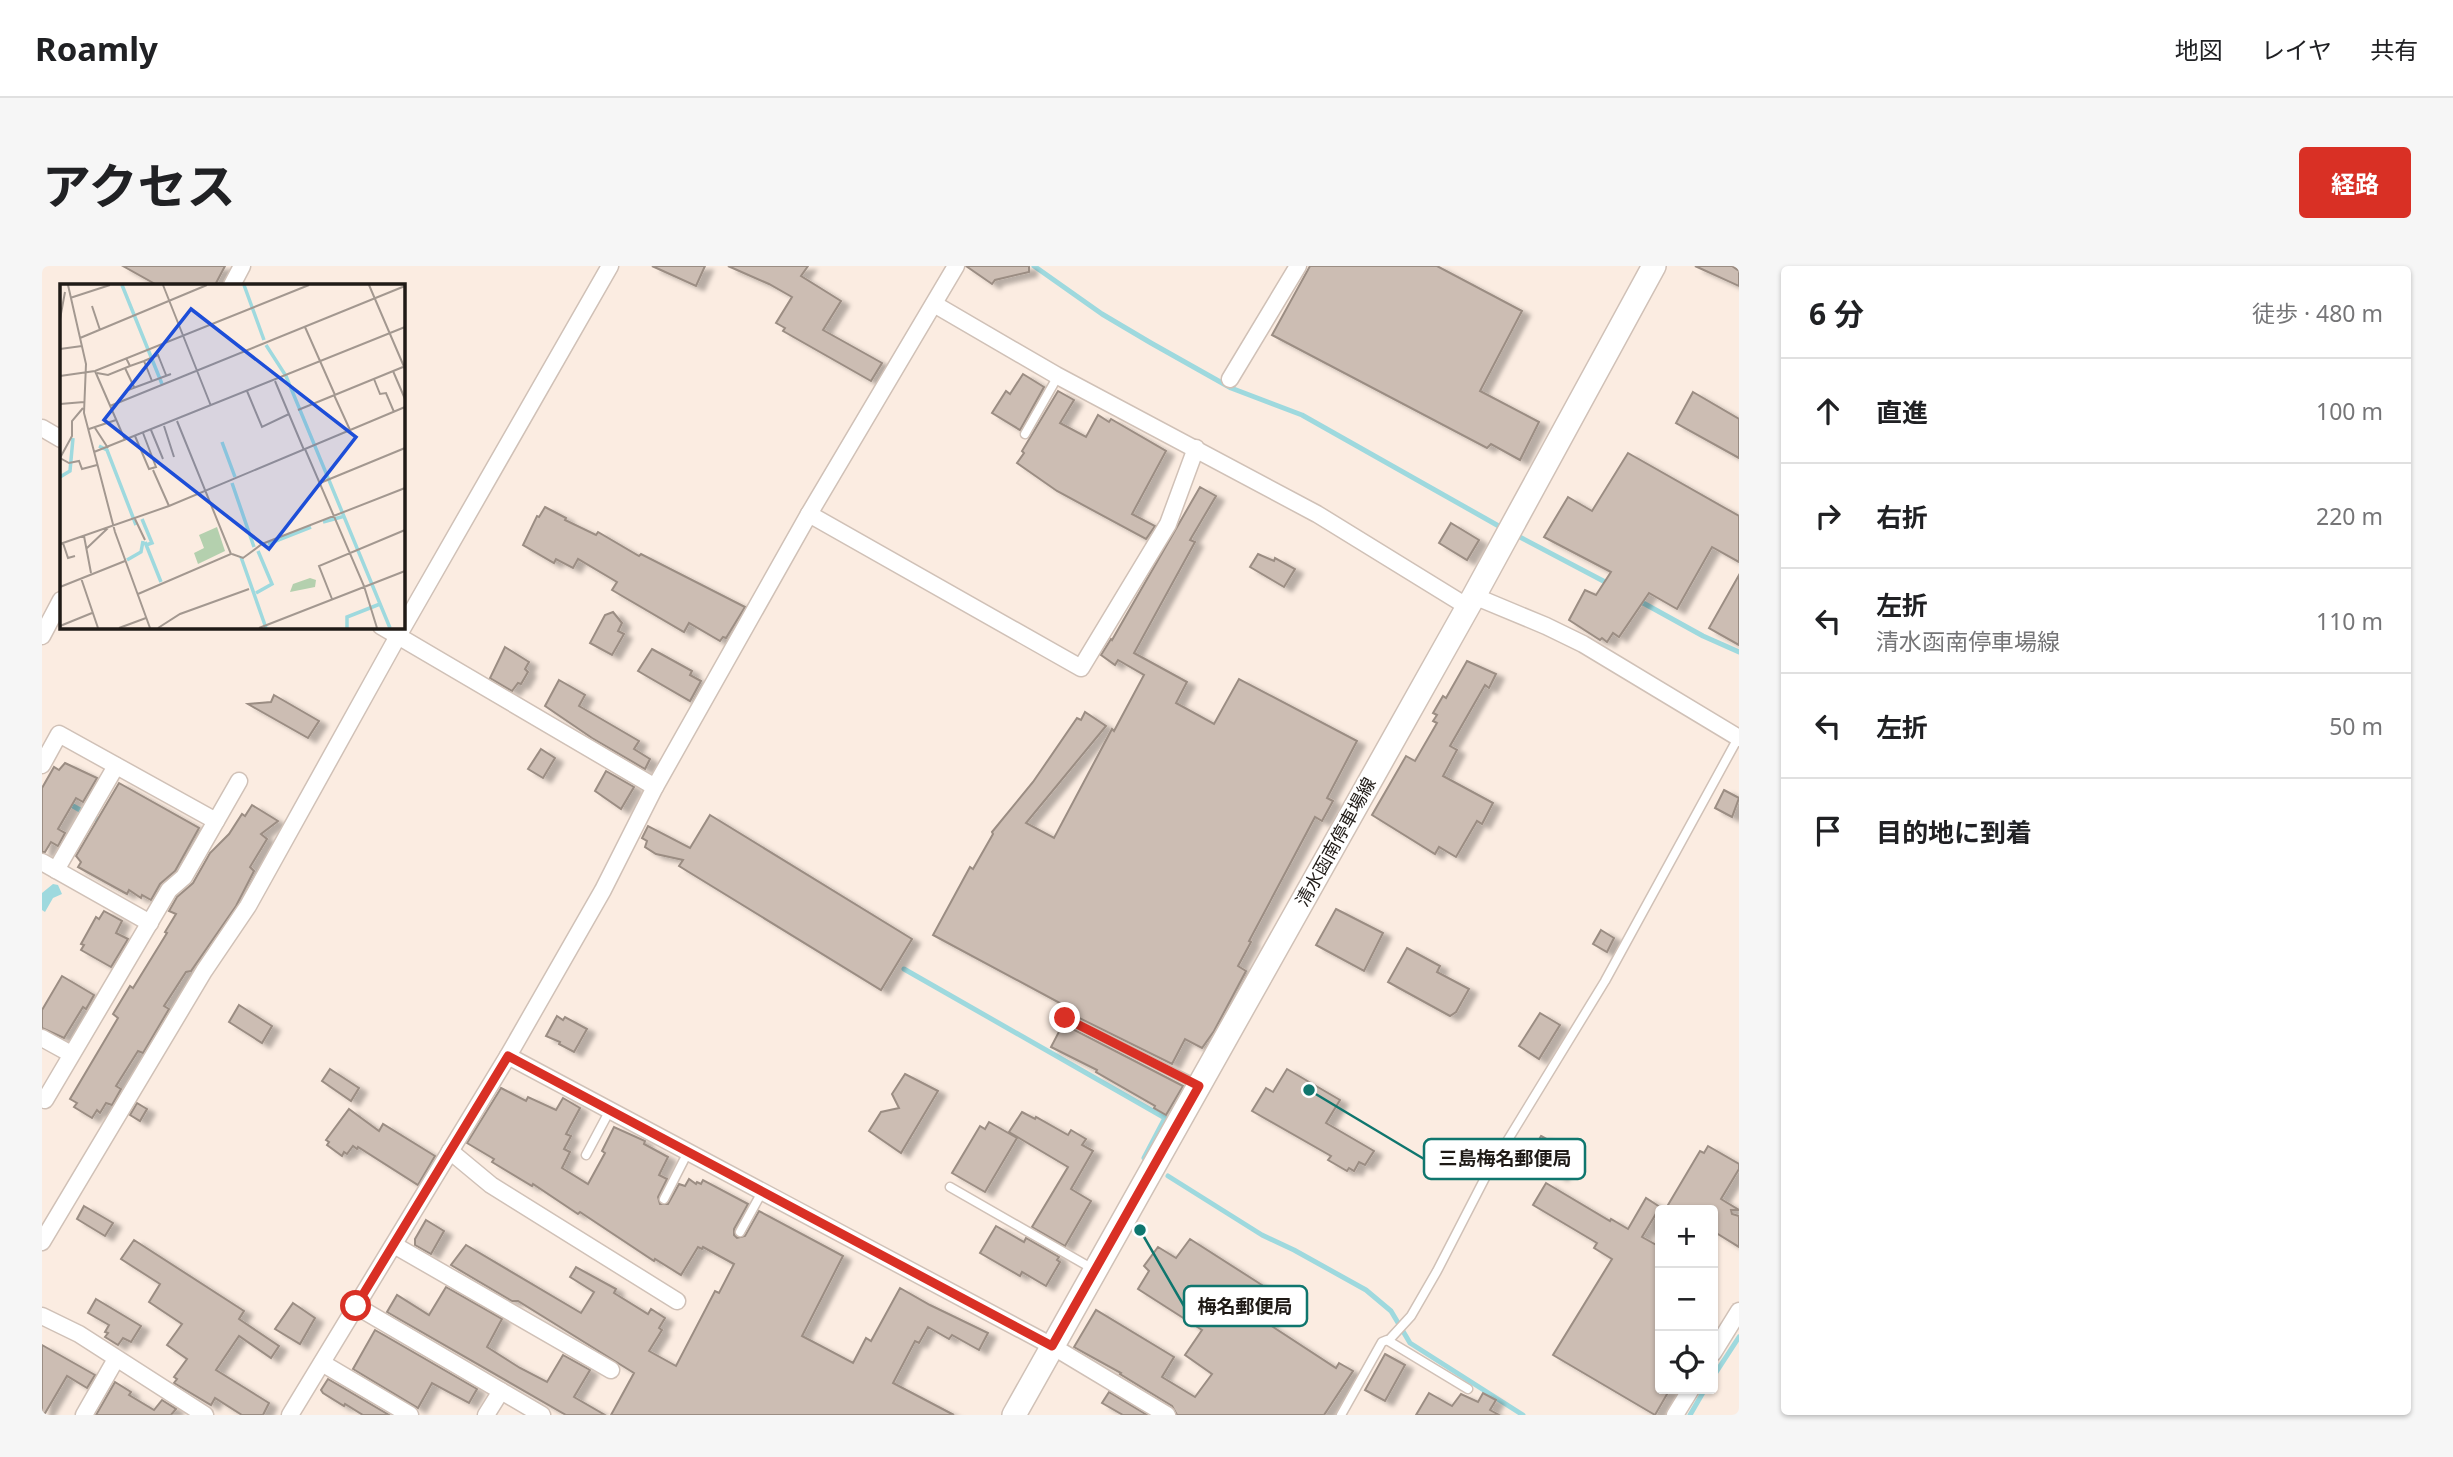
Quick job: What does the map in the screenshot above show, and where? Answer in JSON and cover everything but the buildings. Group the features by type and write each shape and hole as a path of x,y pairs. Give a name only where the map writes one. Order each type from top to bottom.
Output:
{"main road":[{"name":"清水函南停車場線","path":"1014,1415 1471,602 1654,266"}],"street":[{"path":"233,284 242,266"},
{"path":"404,626 610,266"},
{"path":"290,1415 508,1056 603,890 655,787 809,514 956,266"},
{"path":"1230,379 1298,266"},
{"path":"934,304 1058,376 1317,514 1471,602 1546,626 1583,645 1738,738"},
{"path":"42,428 60,438"},
{"path":"809,514 1081,668 1168,524 1196,448"},
{"path":"42,636 60,602"},
{"path":"384,628 655,787"},
{"path":"42,1241 204,971 248,906 403,628"},
{"path":"42,765 59,734 216,821"},
{"path":"116,766 49,866 150,923"},
{"path":"45,1100 169,890 184,877 239,780"},
{"path":"42,1038 71,1054"},
{"path":"508,1056 1052,1346 1167,1415"},
{"path":"450,1151 491,1185 677,1301"},
{"path":"394,1245 611,1370"},
{"path":"356,1306 542,1415"},
{"path":"1718,1345 1739,1311"},
{"path":"42,1316 79,1334 205,1415"},
{"path":"84,1415 116,1359"},
{"path":"322,1363 410,1415"},
{"path":"486,1415 501,1391"},
{"path":"1675,1415 1688,1394"}],"lane":[{"path":"1025,434 1058,376"},
{"path":"1341,1415 1382,1342 1389,1340 1407,1321 1437,1271 1487,1174 1605,981 1738,738"},
{"path":"1065,1018 1199,1086"},
{"path":"586,1155 610,1110"},
{"path":"664,1199 688,1152"},
{"path":"950,1187 1095,1270"},
{"path":"740,1232 762,1192"},
{"path":"1389,1340 1468,1389"}],"water":[{"path":"53,884 58,885 62,894 53,898 45,912 42,910 42,893"}],"waterway":[{"path":"1034,266 1102,314 1231,388 1302,415 1504,529"},
{"path":"1516,535 1609,584"},
{"path":"1636,599 1703,636 1739,652"},
{"path":"66,802 103,823"},
{"path":"904,969 1165,1118 1144,1158"},
{"path":"1168,1176 1262,1235 1366,1290 1391,1311 1410,1343 1523,1415"},
{"path":"1718,1369 1739,1337"},
{"path":"1690,1415 1702,1394"}],"place":[{"name":"三島梅名郵便局","path":"1309,1090"},
{"name":"梅名郵便局","path":"1140,1230"}],"route":[{"path":"356,1306 508,1056 1052,1346 1199,1086 1065,1018"}]}
